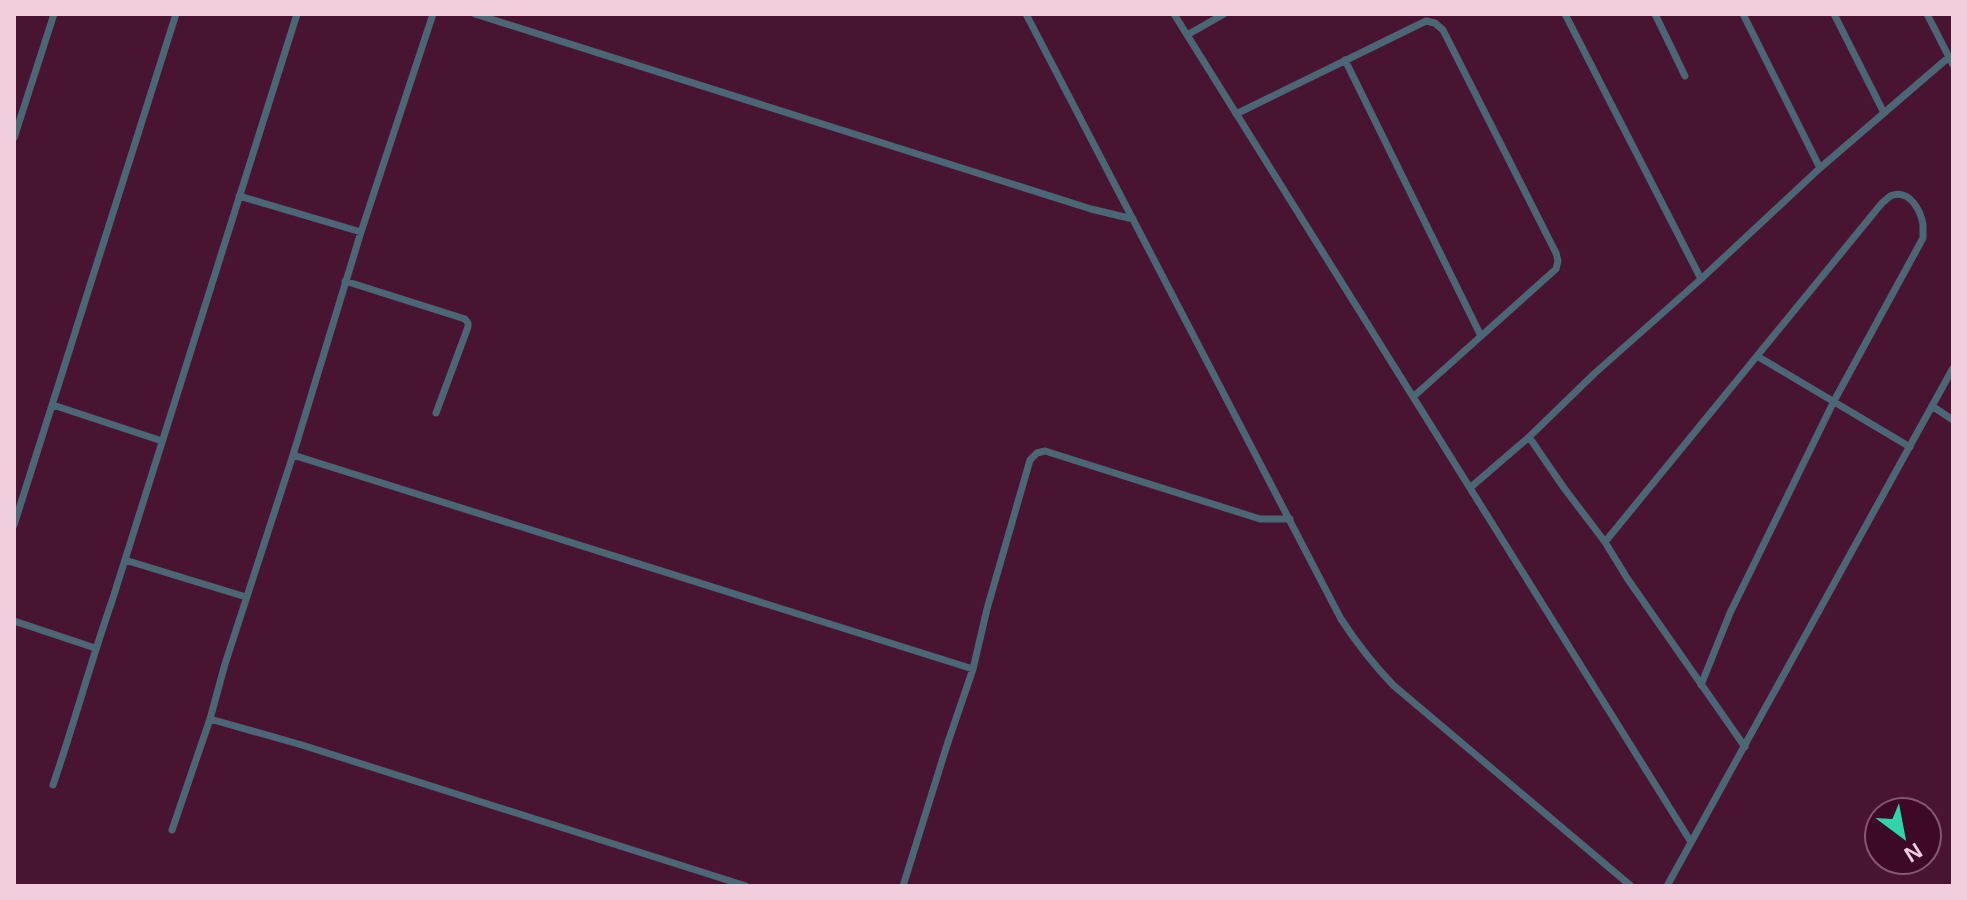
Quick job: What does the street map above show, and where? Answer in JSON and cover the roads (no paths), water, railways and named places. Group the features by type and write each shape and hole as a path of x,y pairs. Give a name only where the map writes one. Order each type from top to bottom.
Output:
{"street":[{"path":"14,138 54,14"},
{"path":"14,525 176,14"},
{"path":"53,785 297,14"},
{"path":"172,830 210,719 345,281 433,14"},
{"path":"475,14 1091,209 1133,219"},
{"path":"1026,14 1341,619 1371,662 1393,685 1631,886"},
{"path":"1174,14 1691,842"},
{"path":"1187,35 1224,14"},
{"path":"1565,14 1701,279"},
{"path":"1655,14 1685,76"},
{"path":"1743,14 1820,168"},
{"path":"1834,14 1884,113"},
{"path":"1471,487 1820,168 1951,61 1927,14"},
{"path":"1236,114 1426,21 1435,23 1443,30 1558,261 1556,269 1413,397"},
{"path":"1345,60 1481,336"},
{"path":"1605,542 1882,203 1893,195 1911,199 1923,225 1923,238 1834,401 1730,613 1701,685"},
{"path":"239,196 361,232"},
{"path":"345,281 465,319 468,327 436,413"},
{"path":"1757,356 1910,447"},
{"path":"1667,886 1953,368"},
{"path":"53,405 162,441"},
{"path":"1932,406 1953,420"},
{"path":"1529,437 1745,747"},
{"path":"903,886 973,669 1030,460 1037,453 1045,451 1260,519 1290,519"},
{"path":"293,455 973,669"},
{"path":"125,560 246,597"},
{"path":"14,621 95,648"},
{"path":"210,719 302,745 746,886"}]}
